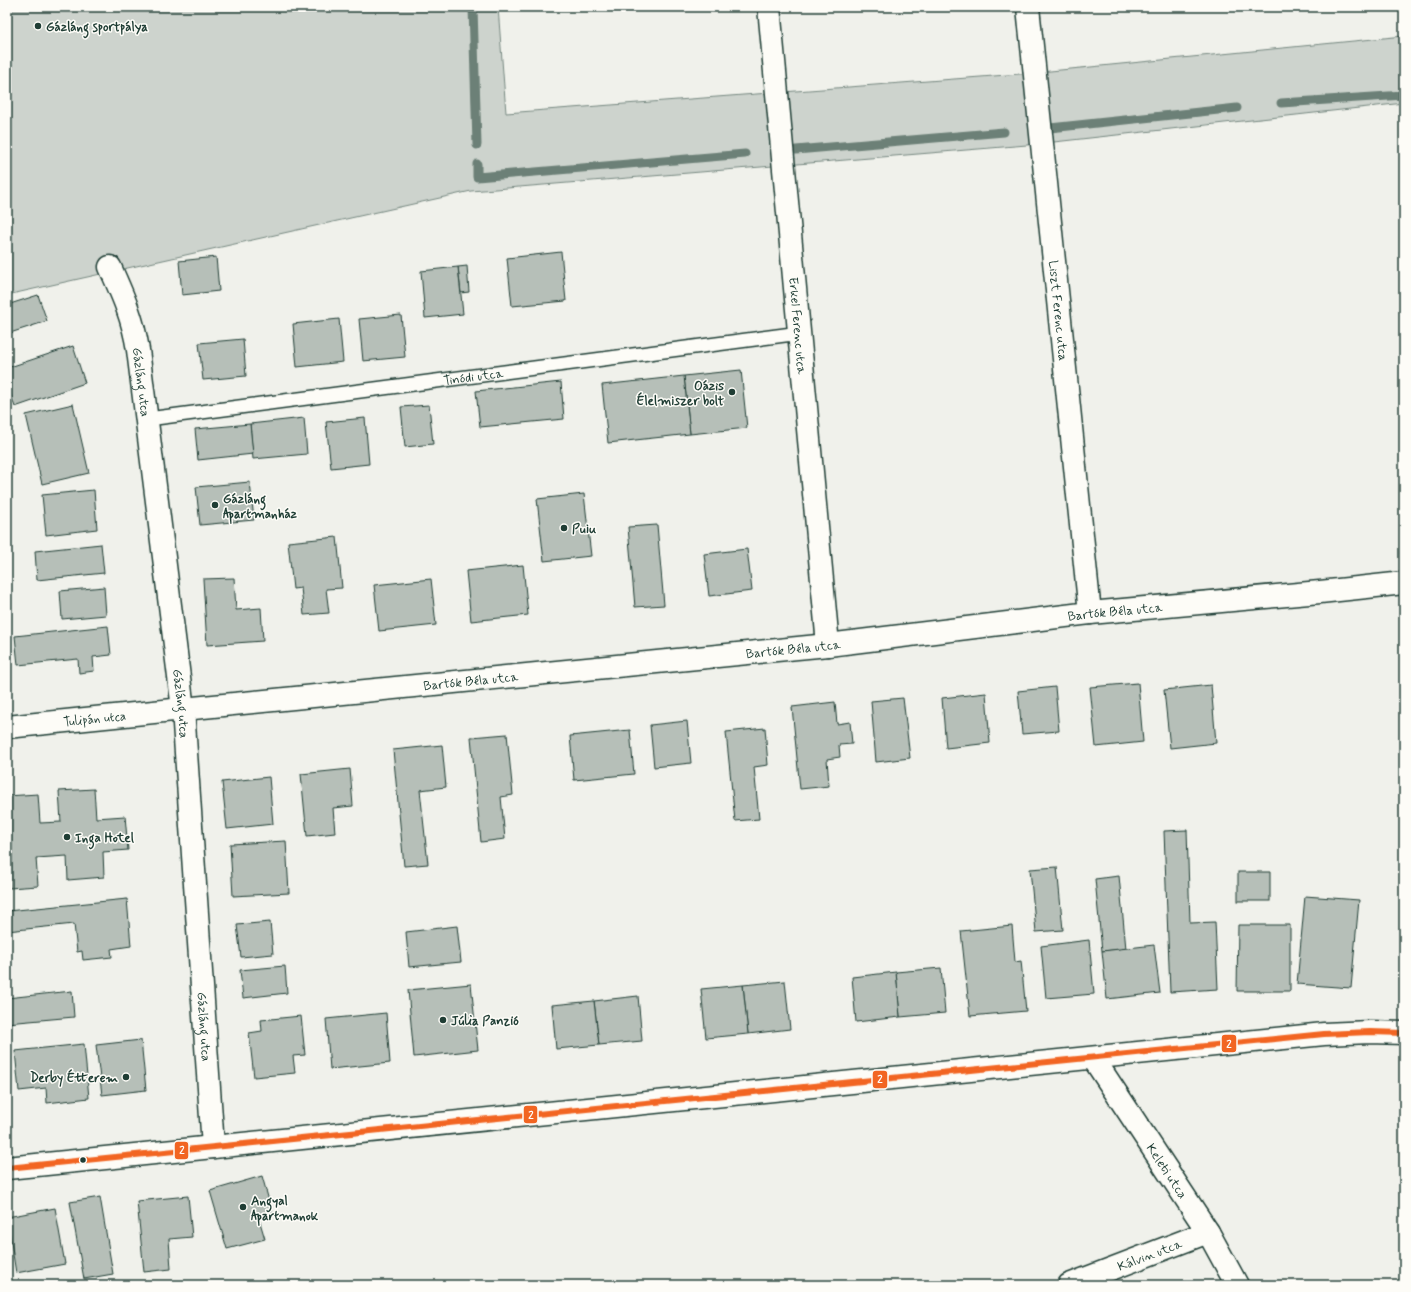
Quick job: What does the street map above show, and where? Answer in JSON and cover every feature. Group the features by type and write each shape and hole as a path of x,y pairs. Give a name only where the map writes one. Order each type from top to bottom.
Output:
{"street":[{"name":"Erkel Ferenc utca","path":"769,7 828,645"},
{"name":"Liszt Ferenc utca","path":"1028,7 1090,613"},
{"name":"Gázláng utca","path":"110,267 128,309 134,328 148,419 182,708 213,1147"},
{"name":"Bartók Béla utca","path":"182,708 828,645 1090,613 1312,593 1404,583"},
{"name":"Tulipán utca","path":"7,728 182,708"},
{"path":"7,1168 1324,1034 1370,1032 1404,1033"},
{"name":"Keleti utca","path":"1093,1058 1208,1232 1238,1285"},
{"name":"Kálvin utca","path":"1069,1285 1208,1232"}],"lane":[{"name":"Tinódi utca","path":"148,419 800,333"}],"shaded area":[{"path":"7,7 498,7 506,113 1020,74 1404,36 1404,103 1027,145 471,191 7,295"}],"building":[{"path":"561,252 566,301 512,306 507,258"},
{"path":"216,257 219,291 182,295 179,261"},
{"path":"467,266 469,292 461,293 458,267"},
{"path":"458,267 463,314 425,318 421,271"},
{"path":"38,295 47,321 7,334 7,305"},
{"path":"401,315 405,357 363,361 359,319"},
{"path":"339,319 343,362 297,367 293,324"},
{"path":"243,339 246,376 203,380 199,343"},
{"path":"73,346 85,383 15,407 7,384 7,368"},
{"path":"741,370 747,428 690,434 684,376"},
{"path":"684,376 690,434 608,443 602,385"},
{"path":"561,382 564,419 480,427 476,391"},
{"path":"73,404 89,473 42,484 26,415"},
{"path":"429,405 433,444 405,447 401,407"},
{"path":"304,418 307,454 253,459 250,424"},
{"path":"365,418 369,464 331,468 326,422"},
{"path":"250,424 253,454 198,460 195,429"},
{"path":"250,482 254,520 200,525 196,487"},
{"path":"94,490 97,529 46,535 42,495"},
{"name":"Puiu","path":"584,494 591,556 544,561 537,499"},
{"path":"657,525 664,605 635,607 628,527"},
{"path":"337,537 342,588 326,589 329,613 304,615 301,588 293,589 288,542"},
{"path":"101,544 104,573 37,580 35,551"},
{"path":"747,549 752,591 709,596 704,554"},
{"path":"523,565 528,615 471,621 466,571"},
{"path":"234,578 236,610 261,608 263,641 207,645 203,579"},
{"path":"431,579 436,625 379,631 374,585"},
{"path":"104,587 106,615 62,619 60,591"},
{"path":"108,626 111,655 93,657 94,671 79,673 78,659 18,665 15,636"},
{"path":"1138,683 1143,742 1096,747 1090,687"},
{"path":"1211,685 1216,743 1170,748 1164,690"},
{"path":"1055,687 1059,731 1022,734 1018,691"},
{"path":"986,693 990,743 946,748 942,698"},
{"path":"903,698 910,758 876,762 871,701"},
{"path":"835,702 837,724 850,722 852,744 839,745 840,757 827,759 829,786 800,789 792,707"},
{"path":"687,721 691,763 654,767 650,725"},
{"path":"765,728 768,765 754,767 759,819 735,821 726,732"},
{"path":"630,730 634,774 574,780 570,736"},
{"path":"507,734 513,795 501,797 505,839 481,842 471,737"},
{"path":"442,745 446,787 420,790 428,864 404,866 393,750"},
{"path":"350,769 353,806 333,808 335,833 307,836 301,774"},
{"path":"269,777 273,824 227,829 222,782"},
{"name":"Inga Hotel","path":"94,789 96,818 125,816 128,850 103,852 104,877 68,880 67,856 36,858 38,886 9,888 7,862 7,796 38,794 40,823 61,822 59,791"},
{"path":"1187,830 1190,923 1215,922 1218,989 1170,992 1164,831"},
{"path":"286,841 289,893 233,896 230,844"},
{"path":"1057,867 1063,930 1036,932 1030,869"},
{"path":"1238,872 1270,872 1270,901 1238,901"},
{"path":"1119,876 1126,949 1102,951 1095,879"},
{"path":"1305,896 1359,900 1351,988 1297,984"},
{"path":"127,899 131,946 111,949 112,957 83,960 82,951 77,952 74,924 7,931 7,911"},
{"path":"270,922 273,954 241,957 237,925"},
{"path":"1238,925 1290,925 1290,991 1237,991"},
{"path":"457,926 461,962 409,967 406,932"},
{"path":"1012,926 1015,962 1021,961 1026,1011 970,1016 961,931"},
{"path":"1089,940 1094,994 1046,998 1041,946"},
{"path":"1154,945 1160,993 1107,999 1102,951"},
{"path":"7,954 11,988 7,989"},
{"path":"285,966 287,993 243,998 240,970"},
{"path":"941,968 945,1013 900,1017 896,972"},
{"path":"896,972 900,1017 856,1022 852,977"},
{"path":"785,981 790,1029 748,1034 743,985"},
{"name":"Júlia Panzió","path":"471,984 478,1050 414,1057 408,990"},
{"path":"743,985 748,1034 706,1038 701,989"},
{"path":"72,991 74,1017 7,1023 7,998"},
{"path":"638,996 642,1041 599,1045 594,1001"},
{"path":"594,1001 599,1045 556,1049 552,1005"},
{"path":"386,1013 390,1063 330,1069 326,1019"},
{"path":"301,1016 305,1055 293,1056 295,1073 254,1077 249,1033 262,1031 261,1020"},
{"path":"141,1040 146,1090 102,1095 96,1045"},
{"path":"84,1044 89,1098 47,1103 46,1088 19,1091 15,1051"},
{"path":"262,1176 273,1215 259,1219 265,1239 227,1249 210,1191"},
{"path":"188,1196 192,1237 169,1239 171,1269 144,1272 137,1201"},
{"path":"100,1197 113,1274 84,1279 70,1202"},
{"path":"55,1208 65,1264 16,1273 7,1217"}],"waterway":[{"path":"473,7 477,145"},
{"path":"1281,103 1404,95"},
{"path":"1050,128 1237,108"},
{"path":"796,150 1004,132"},
{"path":"477,164 477,177 745,154"}],"transit line":[{"name":"2","path":"7,1168 1324,1034 1370,1032 1404,1033"}],"place":[{"name":"Gázláng sportpálya","path":"38,26"},
{"name":"Oázis Élelmiszer bolt","path":"732,392"},
{"name":"Gázláng Apartmanház","path":"215,505"},
{"name":"Puiu","path":"564,528"},
{"name":"Inga Hotel","path":"67,837"},
{"name":"Júlia Panzió","path":"443,1020"},
{"name":"Derby Étterem","path":"126,1077"},
{"name":"Angyal Apartmanok","path":"243,1207"}]}
